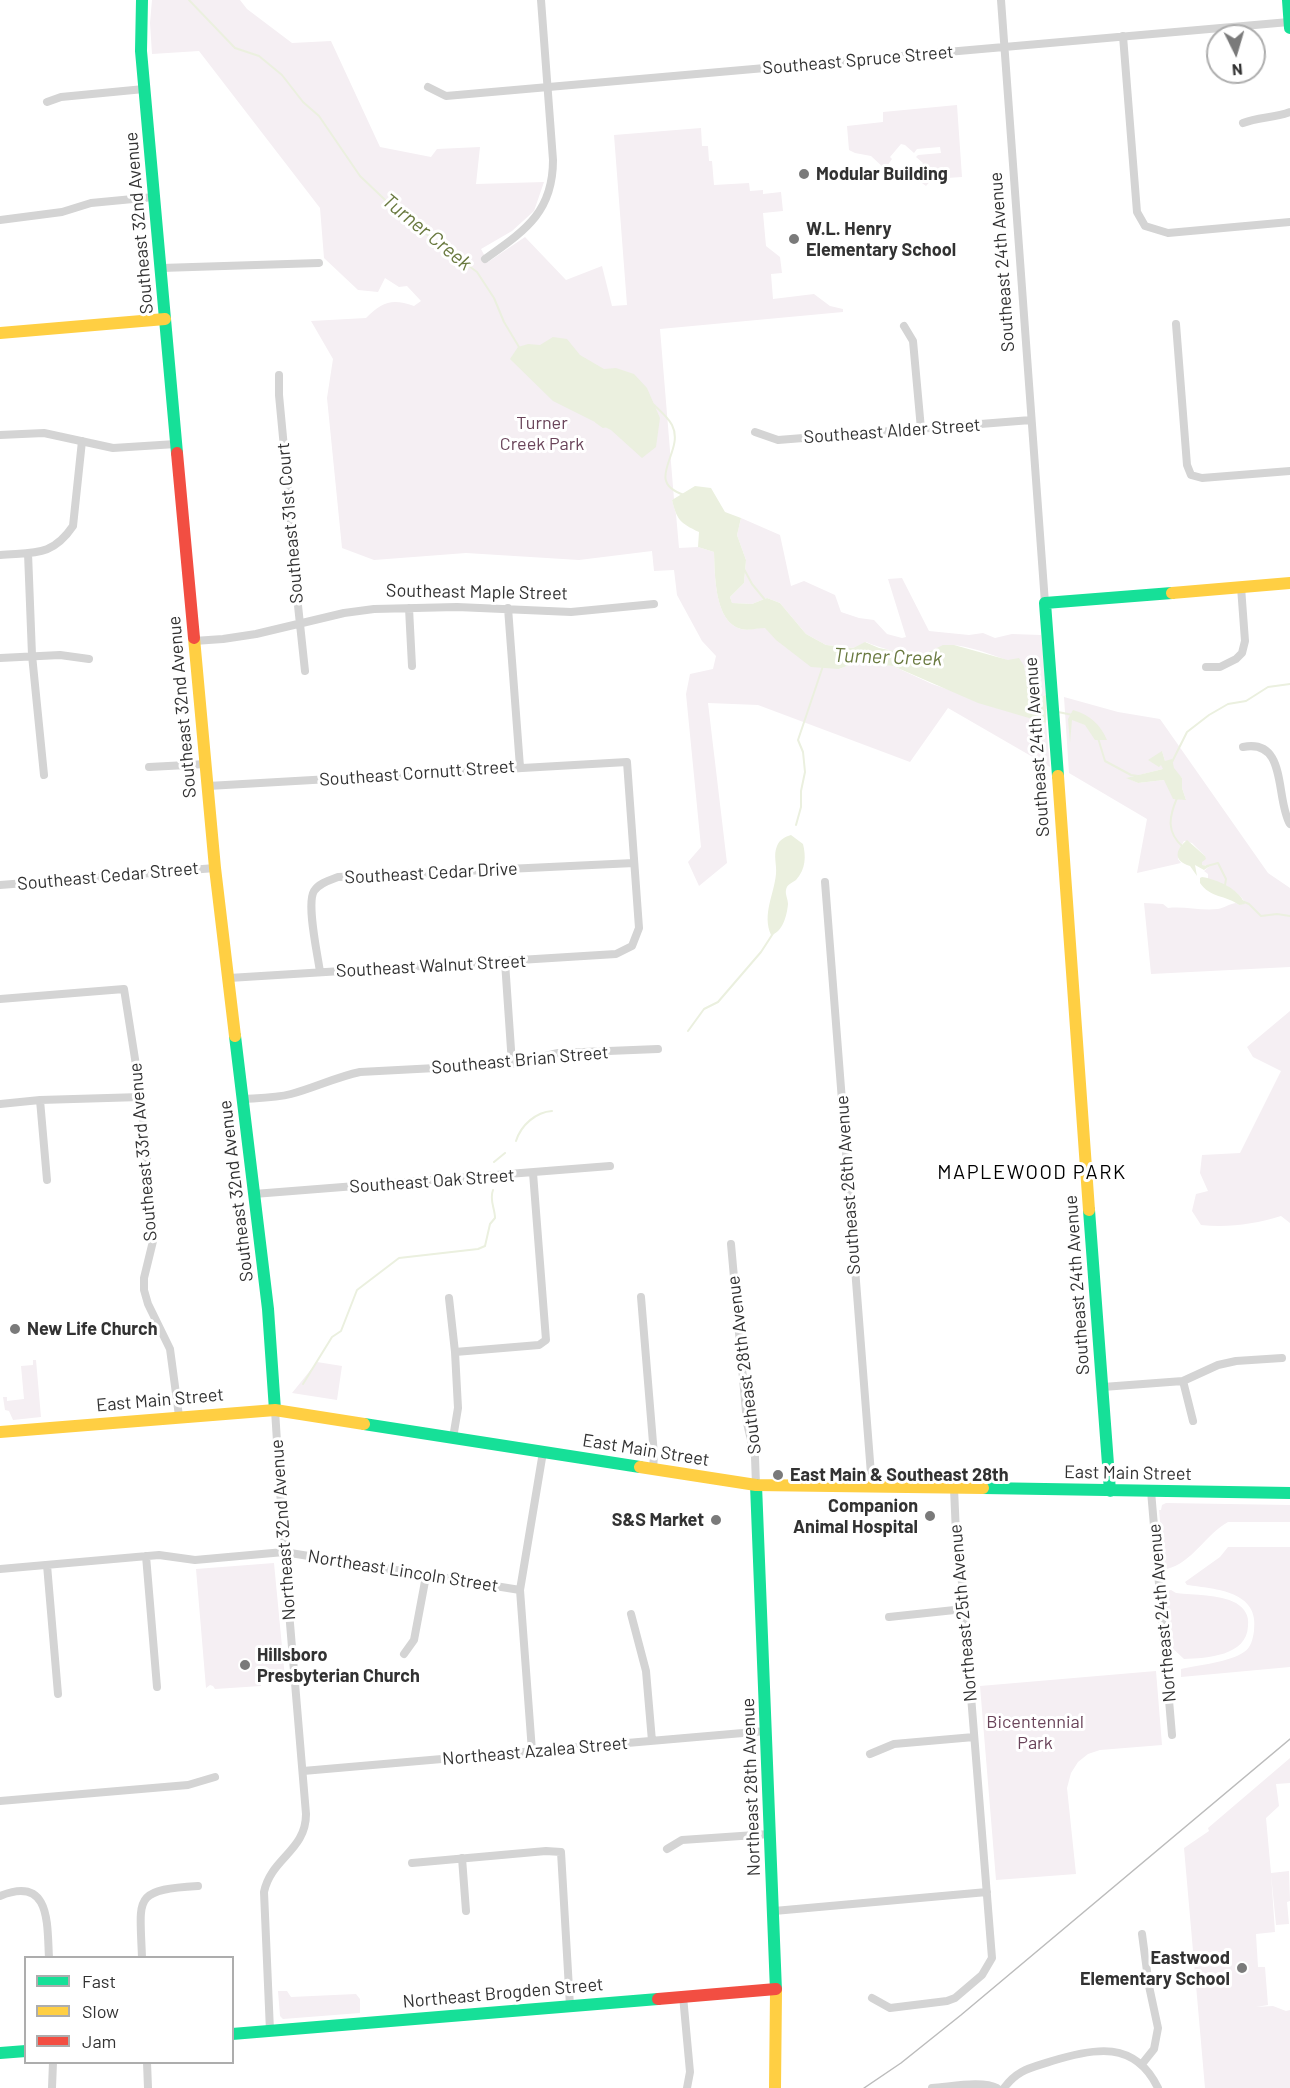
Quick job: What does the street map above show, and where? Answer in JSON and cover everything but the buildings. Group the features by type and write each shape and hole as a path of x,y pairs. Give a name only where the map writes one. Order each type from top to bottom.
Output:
{"main road":[{"name":"Southeast 32nd Avenue","path":"142,0 140,39 144,89 215,868 268,1309 275,1410"},
{"path":"1288,0 1290,28"},
{"path":"0,333 165,319"},
{"path":"1045,603 1290,583"},
{"name":"Southeast 24th Avenue","path":"1045,603 1110,1491"},
{"name":"East Main Street","path":"0,1432 275,1410 756,1485 1290,1493"},
{"name":"Northeast 28th Avenue","path":"756,1485 774,1911 776,2088"},
{"name":"Northeast Brogden Street","path":"234,2034 776,1989"},
{"path":"0,2053 24,2051"}],"street":[{"path":"485,259 527,228 544,205 553,171 541,0"},
{"name":"Southeast 24th Avenue","path":"1001,0 1045,603"},
{"name":"Southeast Spruce Street","path":"428,87 446,96 1290,22"},
{"path":"1123,36 1137,212 1145,226 1168,233 1290,222"},
{"path":"47,102 61,97 144,89"},
{"path":"1243,123 1290,112"},
{"path":"0,220 62,212 91,203 154,197"},
{"path":"161,268 319,263"},
{"path":"1176,324 1187,465 1191,475 1202,478 1290,471"},
{"path":"904,326 913,341 921,429"},
{"name":"Southeast 31st Court","path":"279,375 305,671"},
{"name":"Southeast Alder Street","path":"755,432 778,440 1031,420"},
{"path":"0,435 44,433 105,448 176,444"},
{"path":"0,555 44,551 57,545 73,526 82,441"},
{"path":"28,553 32,655 44,775"},
{"path":"1206,667 1220,668 1242,653 1245,641 1241,587"},
{"name":"Southeast Maple Street","path":"194,641 234,638 354,612 457,606 571,612 654,604"},
{"path":"409,608 412,666"},
{"path":"508,608 520,767"},
{"path":"0,658 60,654 89,659"},
{"path":"1243,747 1252,745 1263,747 1275,761 1278,768 1280,796 1290,824"},
{"name":"Southeast Cornutt Street","path":"208,786 627,762 634,862"},
{"path":"149,768 206,764"},
{"name":"Southeast Walnut Street","path":"229,978 616,954 632,946 639,928 634,862"},
{"name":"Southeast Cedar Drive","path":"320,972 311,907 314,891 325,882 338,877 634,862"},
{"name":"Southeast Cedar Street","path":"0,885 215,868"},
{"name":"Southeast 26th Avenue","path":"825,882 872,1487"},
{"path":"505,962 512,1064"},
{"name":"Southeast 33rd Avenue","path":"0,999 124,989 141,1097 154,1237 144,1278 144,1290 148,1304 170,1349 179,1416"},
{"name":"Southeast Brian Street","path":"243,1100 288,1095 320,1086 340,1076 360,1072 512,1064 558,1053 658,1049"},
{"path":"0,1104 141,1097"},
{"path":"40,1101 47,1180"},
{"name":"Southeast Oak Street","path":"254,1194 610,1166"},
{"path":"455,1352 539,1345 546,1340 533,1173"},
{"name":"Southeast 28th Avenue","path":"730,1244 747,1423 753,1446 756,1485"},
{"path":"449,1298 458,1408 453,1438"},
{"path":"641,1298 654,1455 652,1469"},
{"path":"1103,1387 1183,1381 1218,1365 1236,1361 1282,1358"},
{"path":"1183,1381 1193,1421"},
{"name":"Northeast 32nd Avenue","path":"270,2031 264,1892 270,1874 298,1843 304,1832 306,1814 284,1552 275,1410"},
{"path":"532,1751 520,1590 543,1452"},
{"name":"Northeast 25th Avenue","path":"872,1998 890,2008 956,1998 986,1971 993,1953 964,1610 957,1557 954,1488"},
{"name":"Northeast 24th Avenue","path":"1151,1491 1172,1735"},
{"name":"Northeast Lincoln Street","path":"0,1569 159,1555 195,1560 284,1552 520,1590"},
{"path":"146,1556 157,1687"},
{"path":"47,1565 58,1694"},
{"path":"404,1654 414,1640 426,1576"},
{"path":"889,1617 964,1610"},
{"path":"631,1614 646,1671 652,1741"},
{"name":"Northeast Azalea Street","path":"303,1771 766,1731"},
{"path":"870,1754 894,1744 974,1737"},
{"path":"0,1801 188,1785 215,1777"},
{"path":"667,1849 682,1840 770,1834"},
{"path":"412,1863 546,1851 561,1852 570,2006"},
{"path":"462,1858 466,1911"},
{"path":"142,1956 140,1910 144,1899 154,1891 162,1889 198,1886"},
{"path":"0,1896 24,1892 39,1899 45,1908 47,1919 49,1956"},
{"path":"774,1911 987,1892"},
{"path":"1142,2064 1154,2049 1158,2028 1149,1986 1143,1934"},
{"path":"683,1996 690,2072 687,2088"},
{"path":"1004,2088 1020,2071 1093,2050 1105,2049 1142,2064 1158,2088"},
{"path":"52,2088 53,2064"},
{"path":"147,2064 148,2088"},
{"path":"932,2088 981,2084 997,2088"}],"green space":[{"name":"Turner Creek Park","path":"152,0 240,0 247,9 292,43 331,41 380,147 431,157 437,149 480,147 476,184 544,182 534,211 512,231 481,249 488,262 525,237 566,280 602,266 612,306 627,305 614,135 701,128 702,146 708,146 709,161 712,161 714,185 749,183 750,191 763,190 763,194 781,192 783,211 763,213 766,246 780,257 782,273 771,274 773,299 814,294 830,306 843,309 843,312 660,329 674,499 672,500 676,514 679,548 698,547 714,552 718,596 721,607 732,625 744,630 765,627 781,642 839,669 855,663 893,666 932,684 1046,723 1050,767 948,708 910,762 758,705 708,703 727,863 699,886 688,862 701,847 686,694 690,674 713,669 716,656 702,641 677,595 674,570 654,571 652,551 579,560 466,553 374,560 342,548 327,398 333,359 311,321 366,318 377,308 388,303 399,302 414,306 421,301 407,286 399,287 385,278 378,292 358,290 324,258 320,208 199,51 152,54 150,23"},
{"path":"957,105 962,177 932,179 926,186 911,175 915,174 923,163 916,157 918,155 941,153 940,147 917,149 914,153 901,144 890,157 892,159 885,169 871,156 849,150 847,126 883,122 883,112"},
{"path":"741,518 780,535 791,586 804,581 835,595 841,612 874,620 887,634 906,637 888,579 902,578 929,631 969,635 983,633 995,638 1012,634 1041,635 1047,694 1038,699 1029,692 1024,666 977,650 946,645 925,655 916,656 866,642 853,648 826,645 806,634 780,603 767,598 752,604 732,603 730,597 744,583 746,560 737,535"},
{"path":"1064,697 1118,712 1160,719 1268,873 1290,888 1290,967 1151,974 1144,903 1163,904 1168,908 1212,909 1245,902 1229,888 1208,879 1208,874 1204,871 1210,866 1202,865 1201,861 1205,856 1192,843 1184,841 1179,850 1178,859 1181,863 1137,873 1147,819 1069,773","holes":["1162,751 1165,761 1182,778 1186,800 1164,780 1138,783 1127,778 1163,769"]},
{"path":"1290,1011 1290,1223 1281,1216 1241,1225 1201,1225 1192,1211 1196,1194 1208,1191 1200,1173 1202,1155 1240,1153 1281,1071 1253,1057 1247,1047"},
{"path":"33,1360 36,1360 41,1417 13,1420 9,1411 5,1410 3,1397 7,1397 7,1401 24,1399 21,1366 33,1365"},
{"path":"317,1362 342,1366 337,1400 292,1393"},
{"path":"1166,1503 1290,1505 1290,1522 1228,1522 1184,1561 1167,1569 1164,1564 1159,1510"},
{"path":"1228,1547 1290,1547 1290,1667 1181,1677 1181,1669 1231,1658 1246,1650 1251,1643 1254,1618 1250,1608 1243,1600 1234,1594 1187,1585 1185,1582 1220,1557"},
{"path":"274,1563 285,1678 261,1680 261,1686 215,1689 210,1685 206,1688 196,1569"},
{"path":"1171,1590 1176,1593 1222,1598 1239,1605 1248,1619 1246,1636 1241,1644 1214,1656 1184,1659 1169,1645 1165,1596 1167,1591"},
{"name":"Bicentennial Park","path":"1156,1671 1162,1745 1100,1750 1088,1754 1078,1762 1071,1773 1067,1788 1076,1874 996,1880 980,1686"},
{"name":"Eastwood Elementary School","path":"1290,1758 1290,1783 1276,1784 1279,1806 1266,1818 1271,1873 1289,1871 1290,1901 1287,1902 1289,1924 1276,1925 1271,1874 1275,1932 1256,1934 1258,1967 1265,1967 1268,2005 1256,2007 1273,2006 1286,2011 1290,2010 1290,2088 1205,2088 1184,1848 1209,1831 1208,1828"},
{"path":"278,1991 287,1991 291,1997 356,1994 360,1999 360,2013 283,2019 280,2016"}],"water":[{"path":"553,337 567,339 580,355 604,369 616,368 634,374 647,388 660,418 656,447 642,458 611,430 553,401 510,359 518,347 528,344 540,345"},
{"path":"695,486 711,488 725,512 741,518 737,535 746,560 744,583 730,597 732,603 752,604 767,598 780,603 806,634 826,645 853,648 865,642 879,648 920,656 943,645 954,645 1008,660 1019,658 1024,666 1029,692 1038,699 1047,694 1046,723 978,703 893,666 855,663 839,669 811,667 776,640 765,628 744,630 732,625 721,607 718,596 714,552 698,547 699,532 680,520 672,500"},
{"path":"1073,710 1094,721 1107,740 1095,740 1085,725 1072,720 1070,743 1068,719"},
{"path":"1162,751 1165,761 1172,759 1174,768 1182,778 1186,800 1173,799 1164,780 1138,783 1126,778 1163,769 1161,765 1159,767 1148,760"},
{"path":"791,835 803,844 804,862 799,876 787,888 788,904 784,922 779,930 771,935 768,912 775,882 776,849 781,840"},
{"path":"1187,840 1205,856 1206,859 1202,865 1210,866 1204,870 1195,865 1197,876 1190,866 1178,858 1178,851"},
{"path":"1202,877 1227,886 1238,893 1245,904 1239,905 1208,891 1200,883"}],"waterway":[{"name":"Turner Creek","path":"189,0 235,48 259,56 282,75 303,102 319,116 360,176 402,216 477,272 494,298 504,322 519,347"},
{"name":"Turner Creek","path":"653,404 666,416 675,435 665,474 666,482 672,489 684,495"},
{"name":"Turner Creek","path":"596,422 603,427 607,426"},
{"name":"Turner Creek","path":"744,569 752,584 766,601"},
{"path":"796,825 801,807 801,791 805,772 803,752 798,740 823,666"},
{"path":"1172,762 1187,732 1209,715 1228,704 1246,701 1268,687 1290,684"},
{"name":"Turner Creek","path":"1058,712 1073,715"},
{"name":"Turner Creek","path":"1098,738 1105,761 1131,775 1138,776"},
{"name":"Turner Creek","path":"1177,798 1171,824 1174,836 1183,847"},
{"name":"Turner Creek","path":"1207,866 1218,863 1226,879 1225,885"},
{"name":"Turner Creek","path":"1242,901 1249,904 1261,916 1277,914 1290,916"},
{"path":"688,1031 704,1009 718,1002 761,952 774,932"},
{"path":"516,1141 521,1130 530,1120 552,1111"},
{"path":"494,1162 505,1153"},
{"path":"303,1384 332,1337 341,1331 357,1290 399,1258 478,1249 485,1246 490,1224 495,1218 493,1190"}],"tram line":[{"path":"864,2088 901,2063 961,2015 1290,1739"}],"traffic: fast":[{"path":"142,0 141,51 177,453"},
{"path":"1288,0 1290,28"},
{"path":"1058,776 1045,603 1172,593"},
{"path":"235,1036 268,1309 275,1410"},
{"path":"1089,1210 1110,1491"},
{"path":"364,1424 640,1467"},
{"path":"756,1485 776,1991"},
{"path":"983,1488 1290,1493"},
{"path":"234,2034 658,1999"},
{"path":"0,2053 24,2051"}],"traffic: slow":[{"path":"0,333 165,319"},
{"path":"1172,593 1290,583"},
{"path":"194,638 215,868 235,1036"},
{"path":"1058,776 1089,1210"},
{"path":"0,1432 275,1410 364,1424"},
{"path":"640,1467 756,1485 983,1488"},
{"path":"775,2088 776,1991"}],"traffic: jam":[{"path":"177,453 194,638"},
{"path":"658,1999 776,1989"}],"place":[{"name":"Modular Building","path":"804,174"},
{"name":"W.L. Henry Elementary School","path":"794,239"},
{"name":"New Life Church","path":"15,1329"},
{"name":"East Main & Southeast 28th","path":"778,1475"},
{"name":"Companion Animal Hospital","path":"930,1516"},
{"name":"S&S Market","path":"716,1520"},
{"name":"Hillsboro Presbyterian Church","path":"245,1665"},
{"name":"Eastwood Elementary School","path":"1242,1968"}],"district":[{"name":"MAPLEWOOD PARK","path":"1032,1172"}]}
